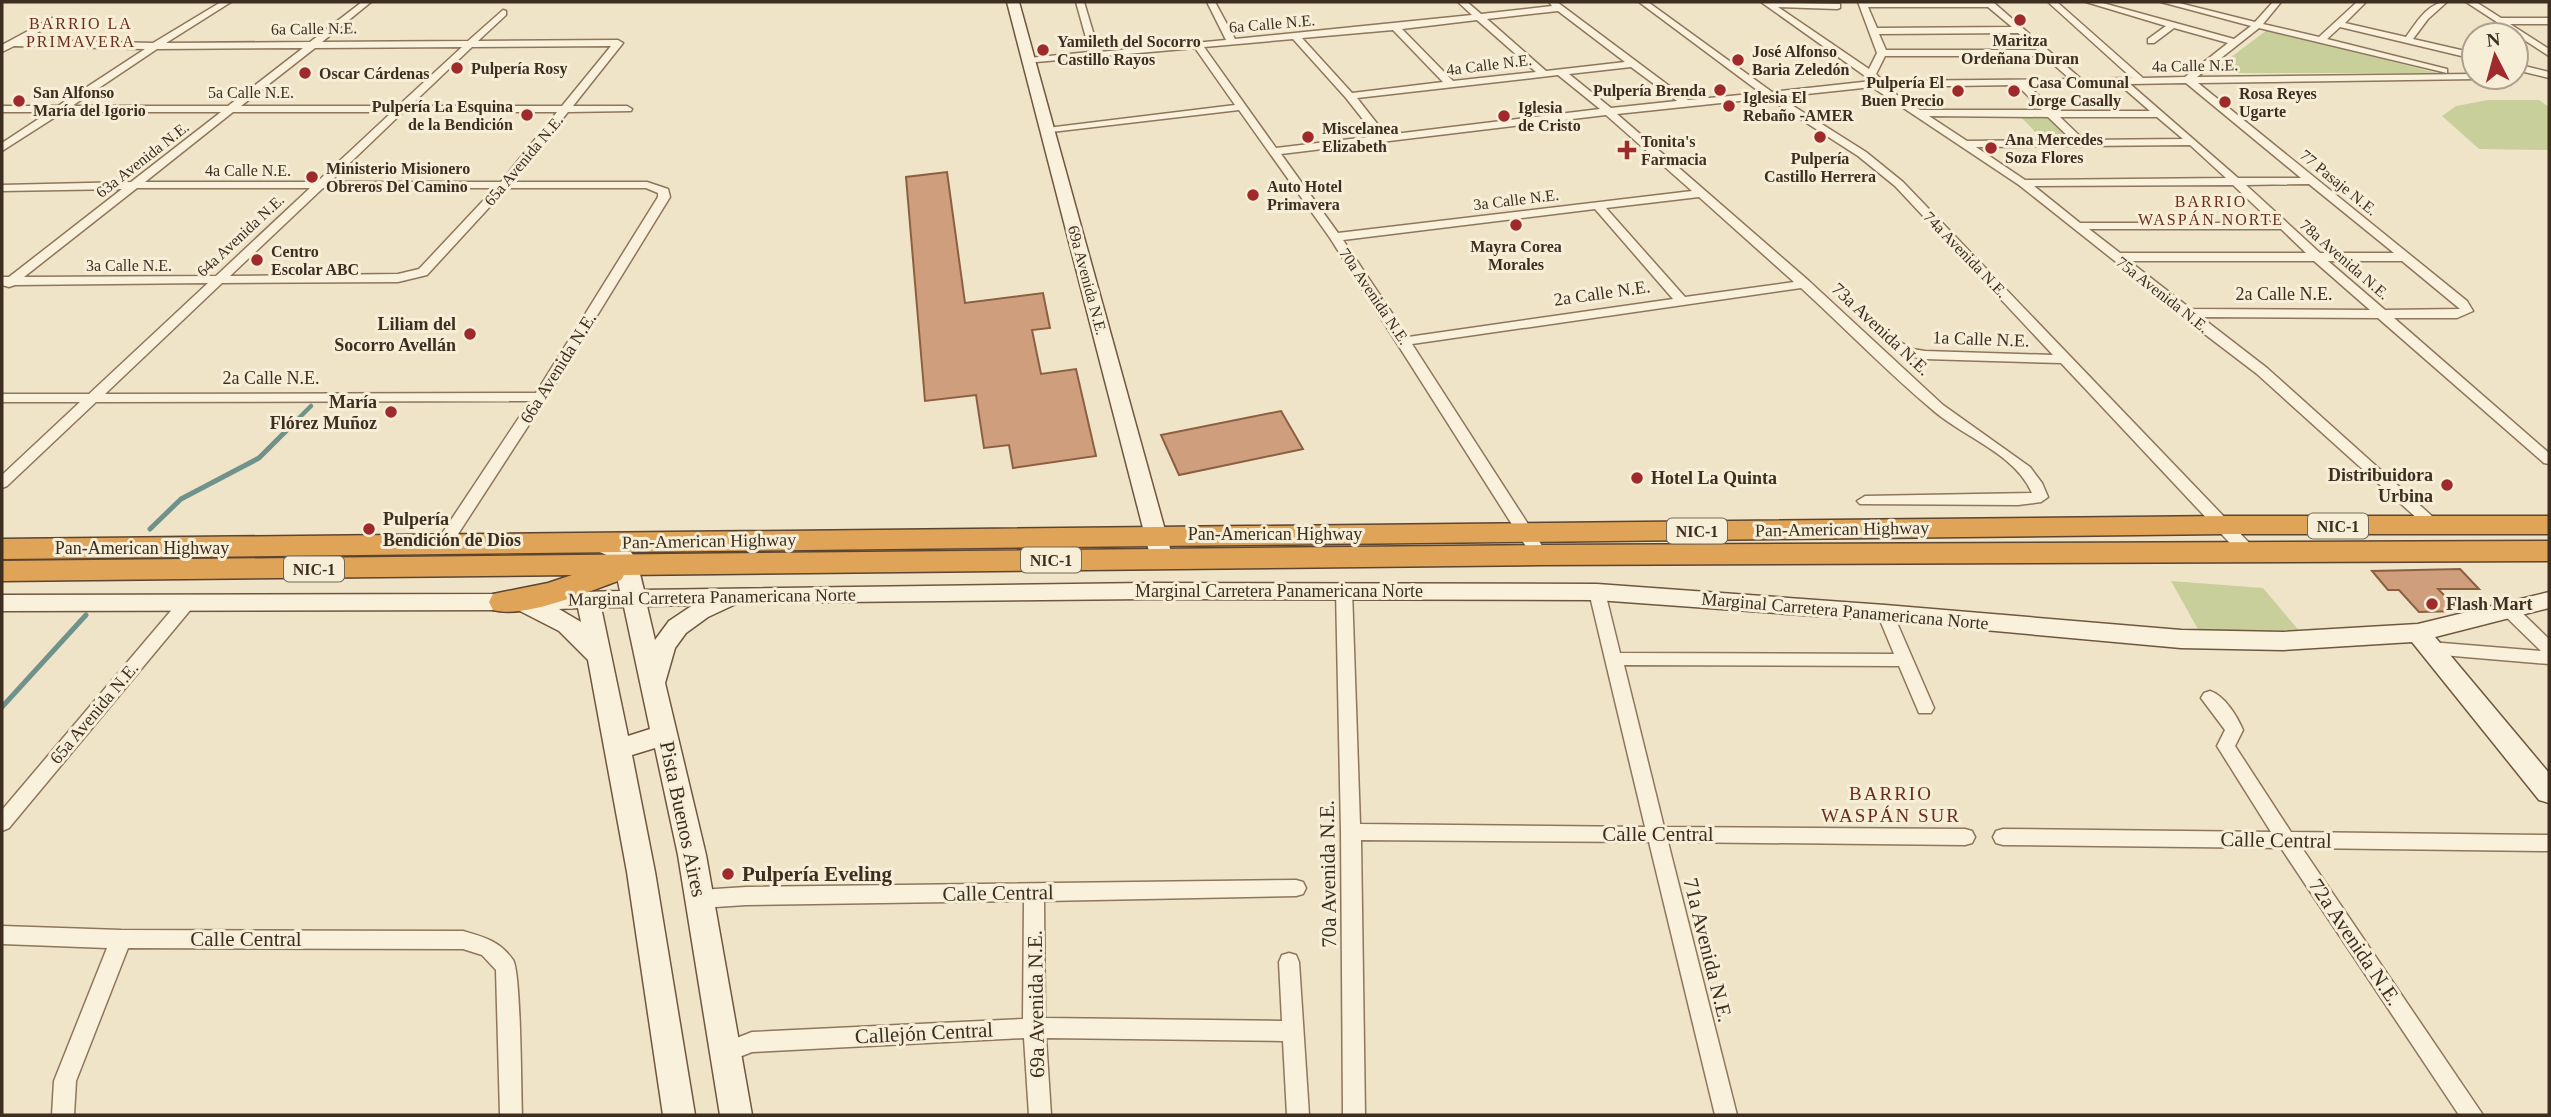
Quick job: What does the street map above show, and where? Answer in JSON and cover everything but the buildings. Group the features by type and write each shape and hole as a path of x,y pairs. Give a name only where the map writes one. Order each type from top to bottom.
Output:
{"highway":[{"name":"Pan-American Highway","path":"2,572 627,565 1159,547 1534,544 2127,526 2549,525"},
{"name":"Pan-American Highway","path":"2,549 961,539 1159,547"},
{"path":"504,602 572,587 627,565 657,558 857,555 961,539"},
{"name":"Pan-American Highway","path":"1534,544 2109,553 2549,551"},
{"path":"588,599 609,576 627,565"}],"street":[{"path":"2,148 155,46 227,2"},
{"name":"63a Avenida N.E.","path":"5,284 367,2"},
{"name":"69a Avenida N.E.","path":"1013,2 1159,547"},
{"path":"1080,2 1095,55"},
{"path":"1211,2 1232,42"},
{"path":"1462,2 1544,74"},
{"name":"74a Avenida N.E.","path":"1643,2 1770,95 1863,154 1899,184 2249,552"},
{"path":"2052,2 2142,82"},
{"path":"2090,2 2237,43"},
{"path":"2165,2 2460,75"},
{"path":"2188,80 2237,43 2277,2"},
{"path":"2320,41 2362,2"},
{"path":"2409,40 2425,17 2443,2"},
{"path":"2470,2 2498,21"},
{"path":"1766,3 1837,6"},
{"name":"75a Avenida N.E.","path":"1766,3 1919,113 2023,183 2262,371 2435,526"},
{"path":"1873,79 1882,53 1862,3 1989,3 2078,81"},
{"path":"1556,5 1685,103"},
{"name":"6a Calle N.E.","path":"1028,61 1395,27 1556,5"},
{"name":"64a Avenida N.E.","path":"2,483 503,13"},
{"path":"2,49 52,21"},
{"path":"2530,21 2549,21"},
{"path":"2339,23 2460,53"},
{"path":"2151,41 2174,25"},
{"path":"1395,27 1450,84"},
{"path":"1875,31 2022,30"},
{"path":"1295,36 1350,96 1382,138"},
{"path":"2530,41 2549,53"},
{"name":"6a Calle N.E.","path":"11,43 155,46 618,43"},
{"name":"65a Avenida N.E.","path":"424,272 503,186 618,43"},
{"name":"70a Avenida N.E.","path":"1198,46 1335,237 1405,341 1534,544"},
{"path":"2538,46 2549,46"},
{"path":"1882,53 2048,53"},
{"name":"4a Calle N.E.","path":"1350,96 1632,64"},
{"path":"2530,70 2549,75"},
{"name":"73a Avenida N.E.","path":"1560,72 1612,111 1700,192 1749,232 1947,416 1996,446 2038,486 2040,497 2018,500 1865,501"},
{"path":"2530,76 2549,75"},
{"name":"4a Calle N.E.","path":"1275,151 1612,111 1859,86 1873,79 2142,82 2460,77"},
{"name":"77 Pasaje N.E.","path":"2188,80 2463,304 2467,311"},
{"name":"78a Avenida N.E.","path":"2121,81 2549,460"},
{"path":"2019,82 2082,144"},
{"path":"1796,111 1795,103 1807,91"},
{"path":"1047,131 1241,107"},
{"name":"5a Calle N.E.","path":"2,109 627,109"},
{"path":"1919,113 2160,114"},
{"path":"1967,144 2193,142"},
{"path":"2023,183 2314,181"},
{"name":"4a Calle N.E.","path":"2,188 134,185 647,185 661,189"},
{"name":"66a Avenida N.E.","path":"443,544 540,397 664,197 661,189"},
{"name":"3a Calle N.E.","path":"1335,237 1700,192"},
{"path":"1597,205 1681,301"},
{"path":"2076,226 2283,226"},
{"path":"2116,257 2405,257"},
{"name":"3a Calle N.E.","path":"5,284 398,278 424,272"},
{"name":"2a Calle N.E.","path":"1405,341 1805,284"},
{"name":"2a Calle N.E.","path":"2185,313 2457,314 2467,311"},
{"name":"1a Calle N.E.","path":"1897,344 1908,352 1924,355 2067,359"},
{"name":"2a Calle N.E.","path":"2,398 540,397"},
{"path":"597,542 615,548 624,555 627,565"},
{"name":"Pista Buenos Aires","path":"627,565 700,899 736,1115"},
{"name":"70a Avenida N.E.","path":"1344,590 1351,832 1354,1115"},
{"name":"Marginal Carretera Panamericana Norte","path":"2,603 504,602 745,595 1344,590 1597,592 1885,612 2189,640 2424,641 2508,609 2549,600"},
{"name":"71a Avenida N.E.","path":"1597,592 1726,1115"},
{"path":"654,688 658,656 671,633 694,614 745,595"},
{"path":"588,599 641,872 679,1115"},
{"path":"504,602 551,613 570,624 600,660"},
{"name":"65a Avenida N.E.","path":"2,823 186,604"},
{"path":"2508,609 2549,649"},
{"path":"1885,612 1925,708"},
{"path":"2424,641 2549,658"},
{"path":"2424,641 2549,792"},
{"path":"1613,659 1904,660"},
{"name":"72a Avenida N.E.","path":"2210,698 2230,720 2234,730 2226,746 2286,840 2472,1115"},
{"path":"617,750 665,734"},
{"name":"Calle Central","path":"1351,832 1965,837"},
{"name":"Calle Central","path":"2003,837 2549,843"},
{"name":"Calle Central","path":"700,899 1203,891 1296,887"},
{"name":"69a Avenida N.E.","path":"1034,892 1034,1028 1040,1115"},
{"name":"Calle Central","path":"2,935 121,939 463,940 489,948 506,967 511,1115"},
{"path":"63,1115 65,1081 121,939"},
{"path":"1289,962 1298,1115"},
{"name":"Callejón Central","path":"724,1053 752,1042 1034,1028 1294,1031"}],"green space":[{"path":"2267,30 2437,73 2210,73"},
{"path":"2488,100 2539,100 2549,107 2549,150 2479,149 2442,116 2456,106"},
{"path":"2020,116 2051,116 2076,141 2044,141"},
{"path":"2171,581 2263,588 2307,640 2204,640"}],"waterway":[{"path":"150,529 181,499 259,458 311,406"},
{"path":"2,707 86,615"}],"place":[{"name":"Maritza Ordeñana Duran","path":"2020,20"},
{"name":"Yamileth del Socorro Castillo Rayos","path":"1043,50"},
{"name":"José Alfonso Baria Zeledón","path":"1738,60"},
{"name":"Pulpería Rosy","path":"457,68"},
{"name":"Oscar Cárdenas","path":"305,73"},
{"name":"Pulpería Brenda","path":"1720,90"},
{"name":"Pulpería El Buen Precio","path":"1958,91"},
{"name":"Casa Comunal Jorge Casally","path":"2014,91"},
{"name":"San Alfonso María del Igorio","path":"19,101"},
{"name":"Rosa Reyes Ugarte","path":"2225,102"},
{"name":"Iglesia El Rebaño -AMER","path":"1729,106"},
{"name":"Pulpería La Esquina de la Bendición","path":"527,115"},
{"name":"Iglesia de Cristo","path":"1504,116"},
{"name":"Miscelanea Elizabeth","path":"1308,137"},
{"name":"Pulpería Castillo Herrera","path":"1820,137"},
{"name":"Ana Mercedes Soza Flores","path":"1991,148"},
{"name":"Tonita's Farmacia","path":"1627,150"},
{"name":"Ministerio Misionero Obreros Del Camino","path":"312,177"},
{"name":"Auto Hotel Primavera","path":"1253,195"},
{"name":"Mayra Corea Morales","path":"1516,225"},
{"name":"Centro Escolar ABC","path":"257,260"},
{"name":"Liliam del Socorro Avellán","path":"470,334"},
{"name":"María Flórez Muñoz","path":"391,412"},
{"name":"Hotel La Quinta","path":"1637,478"},
{"name":"Distribuidora Urbina","path":"2447,485"},
{"name":"Pulpería Bendición de Dios","path":"369,529"},
{"name":"Flash Mart","path":"2432,604"},
{"name":"Pulpería Eveling","path":"728,874"}],"district":[{"name":"BARRIO LA PRIMAVERA","path":"81,32"},
{"name":"BARRIO WASPÁN NORTE","path":"2211,210"},
{"name":"BARRIO WASPÁN SUR","path":"1891,804"}]}
